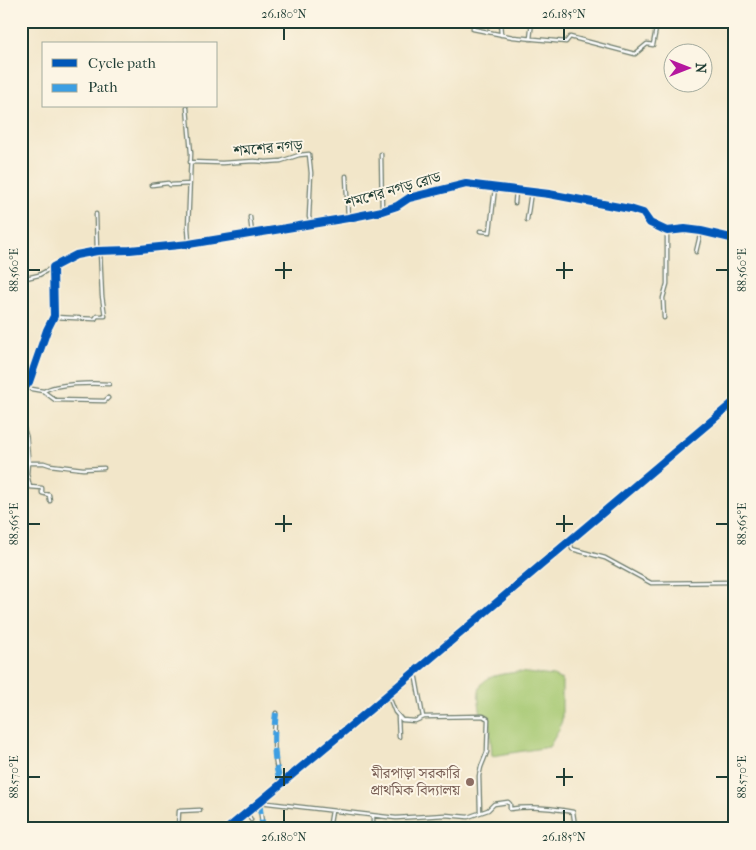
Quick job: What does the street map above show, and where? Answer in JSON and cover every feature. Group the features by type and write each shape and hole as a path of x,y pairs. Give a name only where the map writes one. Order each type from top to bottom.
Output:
{"street":[{"path":"473,21 473,30 530,39 566,42 570,37 635,54 647,44 653,45 656,29"},
{"path":"500,21 501,35"},
{"path":"530,39 532,21"},
{"path":"187,108 190,162 189,244"},
{"name":"শমশের নগড়","path":"190,162 281,161 309,154 311,173 309,217 312,224"},
{"path":"381,154 382,211"},
{"path":"346,176 348,218"},
{"path":"152,185 168,182 170,184 190,184"},
{"name":"শমশের নগড় রোড","path":"53,266 76,255 98,251 189,244 348,218 382,211 396,206 409,198 466,184 531,192 630,209 643,213 650,223 667,231"},
{"path":"480,231 490,232 495,188"},
{"path":"515,203 516,190"},
{"path":"527,220 531,192"},
{"path":"54,317 95,319 97,316 105,316 96,214"},
{"path":"250,216 252,234"},
{"path":"664,318 663,298 667,284 667,231 684,229 735,239"},
{"path":"696,252 701,231"},
{"path":"26,278 39,275 53,266"},
{"path":"21,393 29,382 47,330 54,317 53,266"},
{"path":"43,391 53,387 92,383 109,384"},
{"path":"25,388 43,391 55,400 104,401 108,398"},
{"path":"226,829 240,820 735,401"},
{"path":"21,421 26,437 27,474 30,487 42,488 42,493 49,495 50,502"},
{"path":"21,464 28,462 83,469 104,468"},
{"path":"572,538 570,544 572,549 605,558 651,583 735,582"},
{"path":"415,672 423,717 425,717"},
{"path":"388,694 398,717 399,737"},
{"path":"276,713 274,748 281,784"},
{"path":"398,717 406,721 425,717 482,716 488,719 487,752 480,767 479,776 480,812"},
{"path":"259,802 396,818 445,815 468,817 488,810 494,804 508,802 510,810 528,807 556,808 573,812 575,826 583,829"},
{"path":"259,802 263,829"},
{"path":"178,829 179,811 200,810"},
{"path":"329,829 332,811"},
{"path":"248,812 251,820"},
{"path":"373,816 373,829"}],"green space":[{"path":"518,672 553,676 562,680 562,720 559,730 549,747 492,756 489,715 481,714 479,702 481,686 484,681 490,678"}],"marked path":[{"path":"276,713 274,748 281,784"},
{"path":"259,802 263,829"}],"cycle path":[{"path":"21,393 29,382 47,330 54,316 53,267 76,255 97,251 130,250 189,244 348,218 382,211 397,206 409,198 466,184 549,194 630,209 643,213 650,223 667,231 685,229 735,239"},
{"path":"227,829 735,401"}],"place":[{"name":"মীরপাড়া সরকারি প্রাথমিক বিদ্যালয়","path":"470,782"}]}
